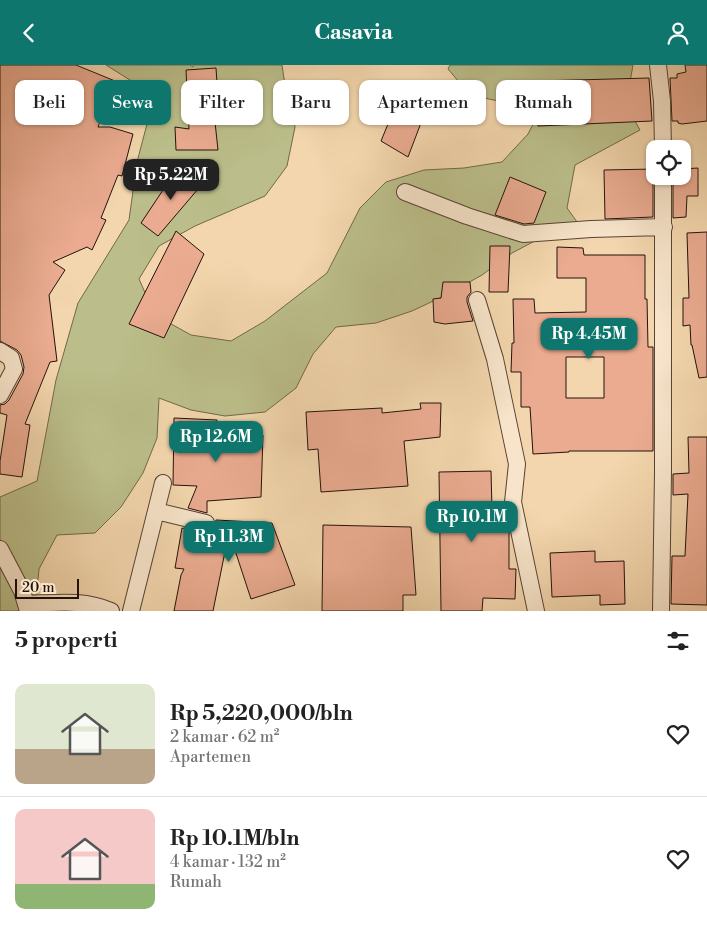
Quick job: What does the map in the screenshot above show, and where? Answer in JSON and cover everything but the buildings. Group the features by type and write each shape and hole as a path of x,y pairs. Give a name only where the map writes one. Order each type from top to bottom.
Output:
{"street":[{"path":"658,65 662,101 663,140"},
{"path":"661,611 663,185"},
{"path":"405,192 467,217 523,234 591,229 664,227"},
{"path":"477,300 495,359 517,464 513,501 536,611"},
{"path":"0,351 11,358 14,369 0,395"},
{"path":"131,611 163,483"},
{"path":"156,511 206,523"},
{"path":"0,549 16,578 27,608 77,602 91,604 111,611"}],"green space":[{"path":"106,65 190,65 193,67 193,65 282,65 284,80 273,80 273,125 295,125 287,166 265,196 195,226 159,246 139,279 155,315 191,335 231,341 265,321 327,273 360,208 386,182 424,170 464,168 502,162 528,134 533,125 591,125 591,80 496,80 496,100 486,98 486,80 457,80 448,69 450,65 633,65 626,105 640,130 575,165 567,208 580,226 546,235 512,253 482,275 412,311 376,323 336,327 313,354 296,388 265,412 225,416 191,410 159,398 157,438 143,473 121,507 95,533 57,535 39,569 35,611 0,611 0,497 37,481 56,380 78,303 129,220 137,162 147,125 171,125 171,80 130,80"}]}
